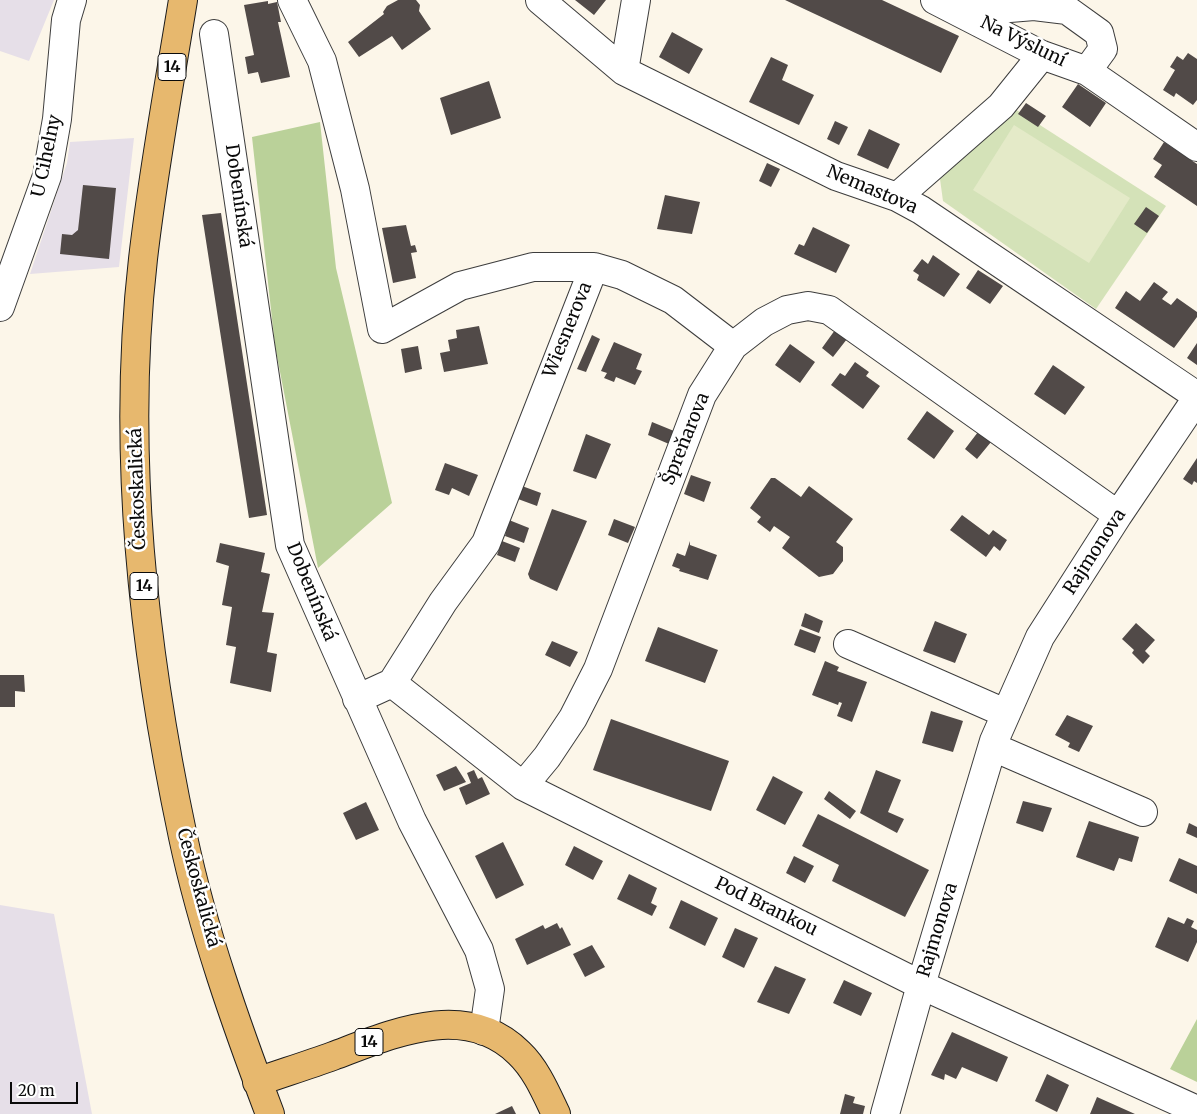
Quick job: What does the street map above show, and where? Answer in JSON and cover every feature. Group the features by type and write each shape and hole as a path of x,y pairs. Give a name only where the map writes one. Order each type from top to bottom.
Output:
{"main road":[{"name":"Českoskalická","path":"183,0 160,133 143,261 135,440 139,549 160,712 183,839 211,943 257,1082 270,1114"},
{"name":"14","path":"257,1082 413,1028 449,1024 493,1034 518,1052 536,1075 556,1114"}],"street":[{"name":"U Cihelny","path":"0,307 47,176 57,119 66,20 72,0"},
{"name":"Wiesnerova","path":"292,0 322,61 355,189 382,329 460,286 533,267 594,267 486,543 444,602 392,683"},
{"name":"Nemastova","path":"540,0 624,70 836,176 897,197 921,210 1197,397"},
{"path":"624,70 636,0"},
{"name":"Na Výsluní","path":"935,0 1042,55 1087,71 1197,147"},
{"name":"Na Výsluní","path":"961,12 1034,6 1068,10 1098,33 1103,49 1087,71"},
{"name":"Dobenínská","path":"214,34 290,545 412,820 480,950 490,989 484,1031"},
{"path":"897,197 1001,106 1042,55"},
{"path":"594,267 622,275 673,300 733,346"},
{"name":"Špreňarova","path":"523,786 547,757 573,718 598,669 702,395 733,346 764,322 787,310 808,306 830,310 1118,515"},
{"name":"Rajmonova","path":"885,1114 921,985 1005,713 1040,637 1118,515 1197,397"},
{"path":"848,644 1005,713"},
{"path":"357,699 392,683"},
{"name":"Pod Brankou","path":"392,683 523,786 921,985 1197,1110"},
{"path":"993,747 1143,812"}],"shaded area":[{"path":"0,0 54,0 29,61 0,51"},
{"path":"134,138 119,267 30,274 67,163 70,142"},
{"path":"0,905 54,914 92,1114 0,1114"}],"green space":[{"path":"1015,109 1166,206 1096,309 943,201 940,179"},
{"path":"320,122 336,268 392,503 318,568 275,346 252,137"},
{"path":"1014,125 1130,198 1089,263 973,190"},
{"path":"1197,1019 1197,1082 1170,1069"}],"building":[{"path":"398,0 416,0 420,5 419,11 431,29 402,50 392,36 359,57 348,42 384,14 383,12 387,6"},
{"path":"575,0 606,0 594,15"},
{"path":"785,0 882,0 959,36 941,73"},
{"path":"268,1 268,4 277,2 281,22 278,22 290,77 261,83 258,72 248,74 245,57 254,55 244,5"},
{"path":"672,32 703,49 689,74 659,57"},
{"path":"1188,53 1197,59 1197,100 1193,105 1176,93 1174,97 1163,90 1175,70 1170,67 1177,56 1183,60"},
{"path":"771,57 788,65 782,80 814,95 799,125 749,102"},
{"path":"489,81 501,118 451,135 440,98"},
{"path":"1078,84 1106,103 1090,127 1062,107"},
{"path":"1026,103 1046,116 1038,127 1018,114"},
{"path":"835,121 848,127 839,145 827,139"},
{"path":"869,129 900,144 888,169 857,155"},
{"path":"1164,142 1197,164 1197,206 1154,177 1162,165 1153,159"},
{"path":"767,163 780,169 771,187 759,181"},
{"path":"83,185 116,188 109,259 60,254 62,234 72,235 78,230"},
{"path":"665,195 700,202 692,234 657,229"},
{"path":"1146,207 1159,216 1147,233 1134,224"},
{"path":"221,213 267,515 249,518 202,215"},
{"path":"406,225 411,246 415,245 417,252 411,253 416,278 393,283 382,228"},
{"path":"813,227 850,245 836,273 794,254 799,244 804,246"},
{"path":"933,255 960,274 944,297 917,280 919,275 913,271 922,259 928,264"},
{"path":"978,270 1003,286 990,304 966,288"},
{"path":"1154,282 1168,292 1162,299 1171,305 1177,298 1197,312 1197,317 1174,348 1115,308 1126,291 1140,301"},
{"path":"479,326 488,364 444,372 440,353 450,351 448,340 457,338 456,330"},
{"path":"835,330 847,339 833,357 822,348"},
{"path":"592,335 600,339 586,372 577,369"},
{"path":"614,342 642,354 636,369 642,371 635,385 616,377 614,382 604,378 607,373 601,371"},
{"path":"1197,343 1197,365 1187,358"},
{"path":"790,344 815,362 800,383 775,365"},
{"path":"418,346 422,369 405,373 401,349"},
{"path":"855,362 869,372 866,376 880,386 863,409 831,385 840,373 845,376"},
{"path":"1053,365 1085,387 1065,415 1034,394"},
{"path":"927,411 954,431 934,459 907,439"},
{"path":"652,422 674,431 669,444 648,435"},
{"path":"978,432 991,442 977,459 965,449"},
{"path":"586,434 611,444 596,479 573,471"},
{"path":"1197,458 1197,483 1194,481 1192,485 1183,479"},
{"path":"445,463 478,475 469,496 452,488 449,495 435,490"},
{"path":"691,475 711,482 704,502 684,494"},
{"path":"771,478 775,478 801,497 809,486 853,519 836,542 843,547 843,561 833,574 819,577 782,548 790,537 774,526 770,532 757,522 761,517 750,508"},
{"path":"522,486 541,493 537,506 518,499"},
{"path":"552,509 587,521 557,591 530,579 528,574"},
{"path":"962,515 989,535 993,530 1007,540 1000,551 994,546 986,557 950,530"},
{"path":"614,519 635,527 628,543 608,535"},
{"path":"509,520 529,528 524,543 505,536"},
{"path":"502,541 520,548 515,562 497,555"},
{"path":"690,541 690,545 717,555 708,580 679,571 680,569 672,566 677,553 685,556"},
{"path":"220,543 265,553 261,572 270,574 262,612 274,613 267,652 277,654 271,692 230,683 236,647 226,645 232,607 222,605 229,566 216,562"},
{"path":"805,613 823,621 819,633 801,626"},
{"path":"935,621 967,634 955,663 923,651"},
{"path":"1136,623 1155,640 1145,651 1150,656 1143,664 1132,653 1134,650 1122,639"},
{"path":"658,627 718,650 705,683 645,661"},
{"path":"800,629 821,637 815,653 794,645"},
{"path":"552,641 578,652 570,667 545,655"},
{"path":"825,661 839,667 837,671 867,682 852,722 837,716 842,703 839,702 838,705 812,695"},
{"path":"0,675 24,675 25,692 15,691 15,707 0,707"},
{"path":"931,711 963,721 953,752 922,743"},
{"path":"1067,715 1093,726 1079,752 1068,747 1070,743 1055,735"},
{"path":"611,719 729,761 711,811 593,770"},
{"path":"456,766 466,782 444,791 436,775"},
{"path":"474,770 478,779 482,777 490,794 466,805 459,788 471,783 467,773"},
{"path":"876,770 901,780 888,812 904,819 897,833 860,813"},
{"path":"773,776 803,792 785,825 756,810"},
{"path":"829,791 856,811 850,819 824,799"},
{"path":"1023,801 1052,808 1043,832 1016,823"},
{"path":"366,802 379,830 356,840 343,813"},
{"path":"818,814 929,870 905,917 832,881 839,865 802,846"},
{"path":"1089,821 1139,837 1132,862 1119,858 1114,871 1076,857"},
{"path":"1189,823 1197,827 1197,838 1186,833"},
{"path":"503,842 524,885 496,899 475,856"},
{"path":"574,846 603,861 593,880 565,865"},
{"path":"794,856 814,866 805,883 786,873"},
{"path":"1179,858 1197,866 1197,894 1169,881"},
{"path":"629,874 657,888 651,903 657,906 652,916 617,899"},
{"path":"681,900 718,918 705,946 669,928"},
{"path":"1168,917 1184,924 1187,918 1194,921 1191,927 1197,930 1197,942 1188,962 1155,947"},
{"path":"557,923 560,929 562,927 571,945 527,965 515,939 543,925 545,929"},
{"path":"735,928 758,938 744,968 722,957"},
{"path":"592,945 605,967 585,977 573,954"},
{"path":"775,966 806,979 789,1014 757,1002"},
{"path":"844,980 872,993 861,1016 833,1003"},
{"path":"952,1032 1008,1057 997,1082 962,1067 956,1079 945,1074 944,1080 931,1075"},
{"path":"1047,1074 1069,1085 1057,1112 1035,1101"},
{"path":"845,1094 855,1097 853,1103 865,1106 863,1114 840,1114"},
{"path":"1097,1097 1135,1114 1090,1114"},
{"path":"512,1106 516,1114 495,1114"}]}
